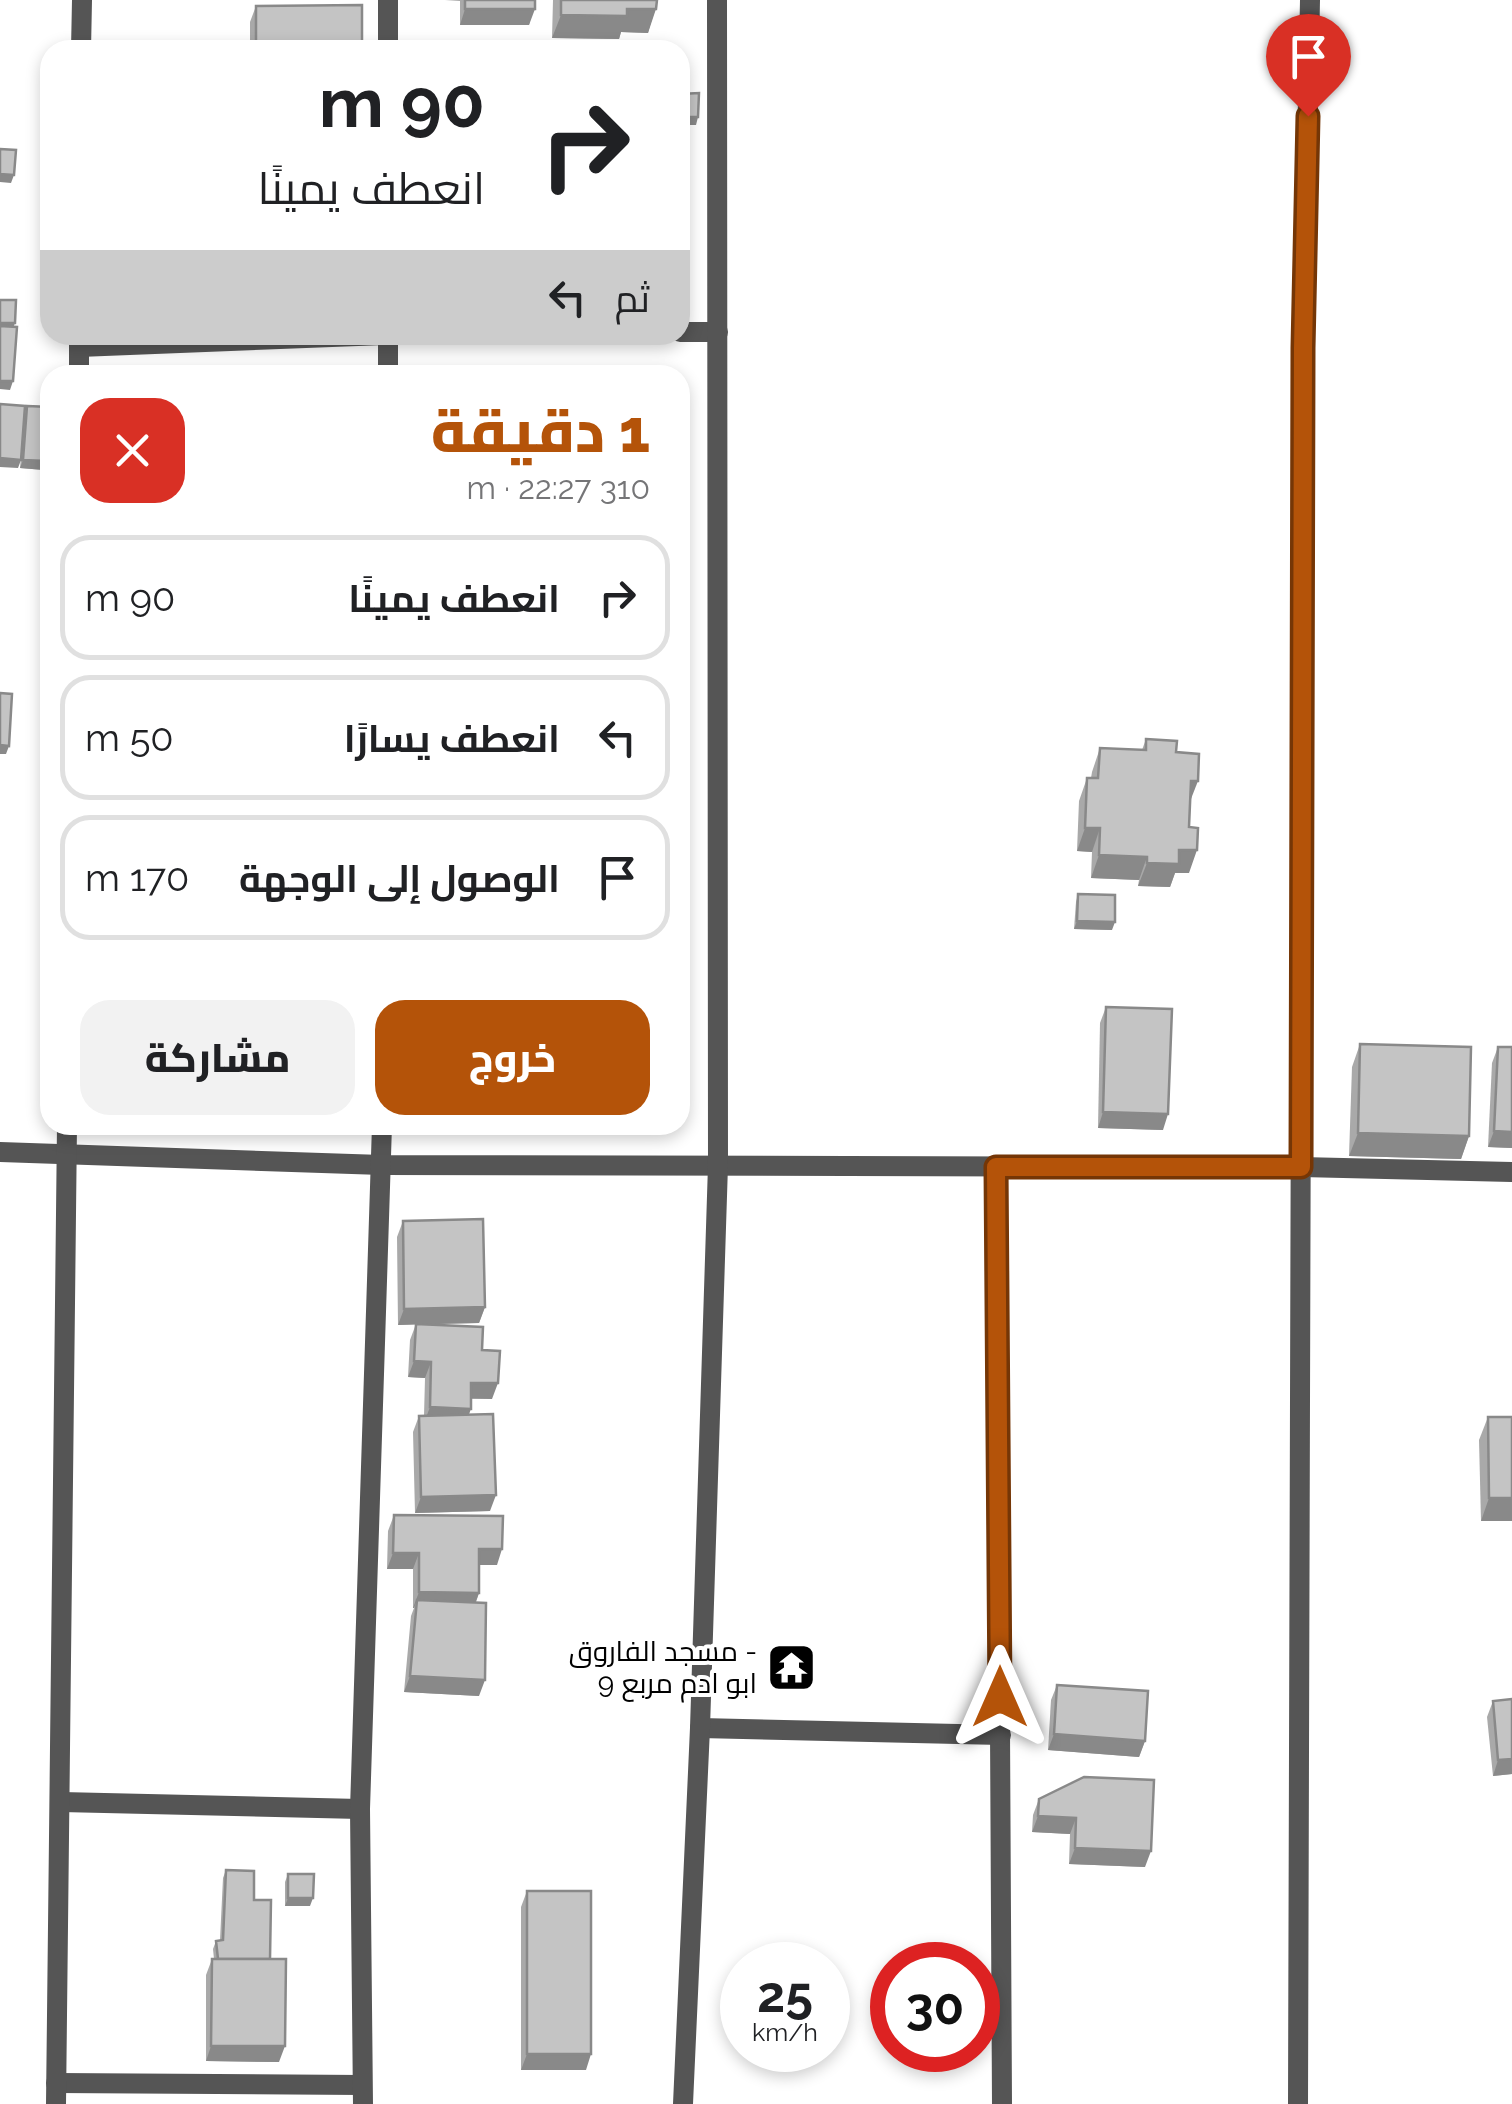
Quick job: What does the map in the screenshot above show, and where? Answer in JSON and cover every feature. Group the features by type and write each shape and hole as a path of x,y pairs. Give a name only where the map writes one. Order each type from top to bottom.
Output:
{"street":[{"path":"81,40 82,0"},
{"path":"388,0 388,40"},
{"path":"683,2104 718,1165 716,0"},
{"path":"1298,2104 1303,348 1310,0"},
{"path":"690,332 718,332"},
{"path":"67,1135 56,2094 362,2094 360,1809 382,1135"},
{"path":"0,1152 382,1165 1301,1167 1512,1172"},
{"path":"996,1167 1002,2104"},
{"path":"700,1728 1001,1735"},
{"path":"61,1802 360,1809"}],"building":[{"path":"465,0 535,0 535,9 465,9"},
{"path":"561,0 657,0 656,9 627,9 627,16 561,15"},
{"path":"362,5 362,40 256,40 256,6"},
{"path":"690,93 699,93 698,117 690,117"},
{"path":"0,149 16,150 14,175 0,174"},
{"path":"0,300 16,300 15,323 0,323"},
{"path":"0,326 17,327 13,381 0,381"},
{"path":"0,404 25,406 21,460 0,458"},
{"path":"27,406 40,407 40,461 23,460"},
{"path":"0,693 12,694 9,746 0,745"},
{"path":"1146,739 1177,741 1176,752 1199,754 1198,781 1191,781 1189,827 1198,828 1197,850 1179,850 1179,864 1147,863 1147,857 1099,855 1100,828 1085,828 1087,778 1098,778 1100,748 1146,750"},
{"path":"1078,894 1115,895 1115,922 1077,921"},
{"path":"1106,1007 1172,1009 1168,1114 1103,1112"},
{"path":"1360,1044 1471,1047 1469,1136 1358,1133"},
{"path":"1498,1047 1512,1047 1512,1132 1494,1131"},
{"path":"483,1219 485,1307 404,1309 403,1221"},
{"path":"416,1324 483,1327 482,1350 500,1351 498,1383 471,1383 471,1409 430,1407 431,1362 414,1361"},
{"path":"493,1414 496,1495 421,1497 419,1416"},
{"path":"1488,1417 1512,1417 1512,1498 1489,1498"},
{"path":"394,1515 503,1516 502,1549 479,1549 479,1593 419,1592 419,1553 393,1553"},
{"path":"417,1600 486,1603 485,1680 410,1676"},
{"path":"1057,1685 1148,1691 1145,1741 1054,1734"},
{"path":"1512,1699 1512,1759 1498,1760 1493,1701"},
{"path":"1084,1777 1154,1780 1151,1851 1075,1848 1076,1818 1038,1816 1039,1799"},
{"path":"226,1870 254,1871 254,1900 271,1900 270,1959 218,1959 216,1941 223,1940"},
{"path":"288,1874 314,1874 313,1898 288,1898"},
{"path":"527,1891 591,1891 591,2054 527,2054"},
{"path":"212,1959 286,1959 285,2046 211,2046"}],"place":[{"name":"مسجد الفاروق - ابو ادم مربع 9","path":"792,1667"}],"route":[{"path":"1000,1697 996,1167 1301,1167 1303,348 1308,116"}]}
